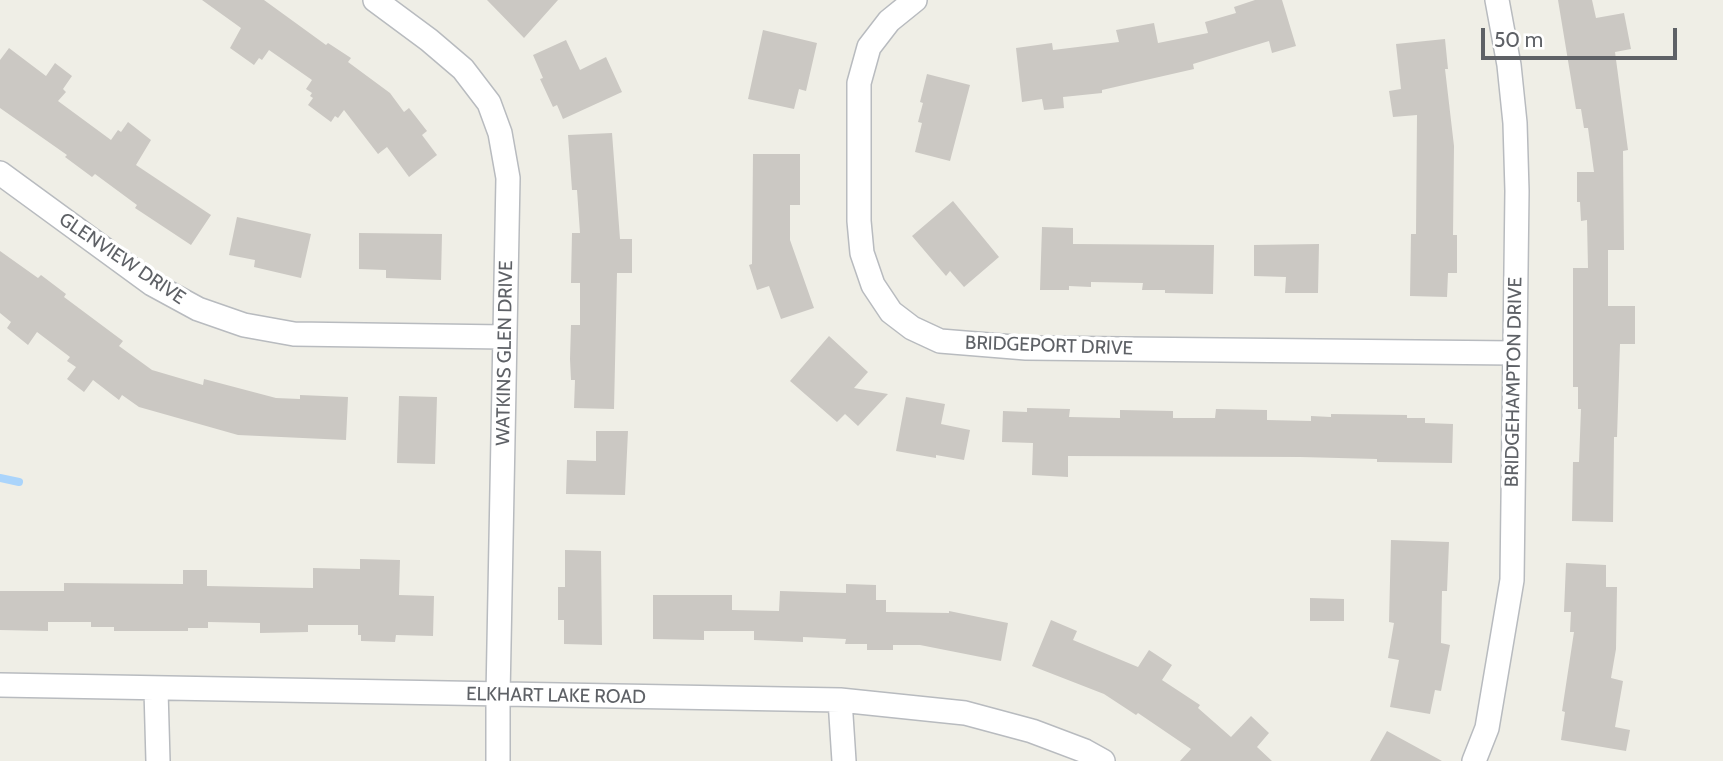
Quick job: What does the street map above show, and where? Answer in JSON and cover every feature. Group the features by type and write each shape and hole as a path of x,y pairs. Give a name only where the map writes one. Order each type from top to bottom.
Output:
{"street":[{"name":"WATKINS GLEN DRIVE","path":"375,0 463,69 489,103 500,133 508,178 498,761"},
{"name":"BRIDGEPORT DRIVE","path":"915,0 889,21 869,47 859,83 859,221 862,253 873,285 891,312 912,328 940,341 1026,348 1514,353"},
{"name":"BRIDGEHAMPTON DRIVE","path":"1474,761 1487,728 1513,580 1517,191 1515,123 1509,65 1497,0"},
{"name":"GLENVIEW DRIVE","path":"0,173 152,284 198,310 244,325 294,334 505,337"},
{"name":"ELKHART LAKE ROAD","path":"0,685 156,690 840,700 965,713 1032,731 1085,751 1103,761"},
{"path":"156,690 158,761"},
{"path":"840,700 844,761"}],"building":[{"path":"202,0 264,0 326,45 328,43 351,58 348,62 390,93 404,112 409,108 427,131 422,135 437,155 409,177 387,147 378,154 344,110 331,122 308,105 313,98 310,96 312,93 306,89 312,80 269,50 262,60 259,58 254,65 230,48 241,28"},
{"path":"487,0 558,0 524,38"},
{"path":"1255,0 1282,0 1296,46 1272,53 1269,41 1193,64 1194,69 1102,90 1102,93 1063,97 1064,108 1044,110 1042,99 1022,102 1016,48 1052,43 1053,50 1119,42 1116,30 1154,23 1158,43 1208,33 1205,22 1236,13 1234,7"},
{"path":"1558,0 1592,0 1596,18 1624,13 1631,49 1615,52 1628,150 1623,151 1624,250 1608,250 1608,306 1635,306 1635,344 1620,344 1617,437 1614,437 1613,522 1572,521 1573,462 1579,462 1581,409 1578,409 1578,387 1573,387 1573,268 1588,268 1587,220 1581,221 1580,202 1577,202 1577,172 1594,172 1588,128 1584,128 1581,109 1576,109"},
{"path":"763,30 817,43 806,91 799,89 794,109 748,99"},
{"path":"1445,39 1448,69 1445,69 1454,146 1453,235 1457,235 1457,273 1448,273 1447,297 1410,296 1411,234 1416,234 1417,115 1393,117 1389,91 1401,89 1396,44"},
{"path":"566,40 580,70 606,57 622,92 563,119 557,105 553,107 533,55"},
{"path":"9,48 46,76 55,63 72,76 63,89 66,92 58,101 111,140 128,122 151,140 136,165 211,215 191,245 135,208 137,205 95,174 92,177 65,157 67,155 0,108 0,60"},
{"path":"927,74 970,85 950,161 915,152 922,123 918,122 923,103 920,102"},
{"path":"612,133 620,239 632,239 632,273 617,273 614,409 574,408 575,380 571,380 570,359 571,325 580,325 580,283 571,283 572,233 580,233 577,190 572,190 568,135"},
{"path":"753,154 800,154 800,205 790,205 790,240 814,308 781,319 769,286 757,290 749,265 752,264"},
{"path":"953,201 999,257 964,287 950,271 946,276 912,236"},
{"path":"237,217 311,234 301,278 254,267 255,260 229,255"},
{"path":"1042,227 1073,228 1073,244 1214,245 1213,294 1142,290 1143,283 1091,282 1091,287 1069,286 1069,290 1040,290"},
{"path":"359,233 442,234 441,280 386,278 386,270 359,269"},
{"path":"1319,244 1318,293 1285,293 1286,277 1254,276 1254,245"},
{"path":"0,251 38,278 41,275 66,294 64,297 123,341 119,346 152,370 203,385 204,379 276,398 300,399 300,395 348,397 346,440 238,435 139,407 122,395 119,400 93,380 84,392 67,379 76,367 67,361 70,357 37,332 28,345 7,328 11,322 0,313"},
{"path":"829,336 868,372 854,388 888,394 858,426 845,414 837,422 790,381"},
{"path":"399,396 437,397 435,464 397,463"},
{"path":"906,397 945,404 941,424 970,430 964,460 896,451"},
{"path":"1027,408 1070,409 1069,417 1120,418 1120,410 1173,411 1173,418 1215,418 1216,409 1267,410 1267,420 1311,421 1311,416 1331,417 1331,414 1407,415 1407,418 1425,418 1425,423 1453,424 1452,463 1300,457 1068,456 1068,477 1032,475 1033,443 1002,442 1003,411 1027,412"},
{"path":"596,431 628,431 625,495 566,494 567,460 596,461"},
{"path":"1391,540 1449,542 1447,591 1442,591 1441,643 1450,645 1441,691 1435,690 1430,714 1390,707 1399,660 1388,658 1394,623 1389,622"},
{"path":"565,550 601,551 602,645 564,644 564,620 558,620 558,587 565,587"},
{"path":"360,559 400,560 399,595 434,596 433,636 396,635 395,642 361,641 358,625 308,625 308,632 260,633 260,623 208,622 208,628 188,628 188,631 114,631 114,627 91,627 91,622 48,622 48,631 0,630 0,591 64,591 64,583 183,584 183,570 207,570 207,586 313,588 313,568 360,569"},
{"path":"1566,563 1606,565 1606,587 1617,587 1616,649 1611,678 1623,681 1615,727 1630,730 1626,751 1561,740 1565,712 1562,711 1574,632 1570,632 1571,612 1564,612"},
{"path":"846,584 876,585 876,600 886,600 886,612 949,611 1008,623 1001,661 920,645 893,645 893,650 867,650 867,644 845,644 846,639 803,637 803,642 754,640 754,631 704,631 704,640 653,639 653,595 732,595 732,610 779,611 780,591 846,593"},
{"path":"1310,598 1344,599 1344,621 1310,621"},
{"path":"1051,620 1077,631 1073,640 1138,667 1149,650 1172,665 1162,680 1200,705 1198,708 1231,737 1251,716 1269,733 1257,747 1272,761 1180,761 1191,749 1138,713 1136,715 1104,694 1032,666"},
{"path":"1387,731 1442,761 1370,761"}],"waterway":[{"path":"0,478 19,482"}]}
